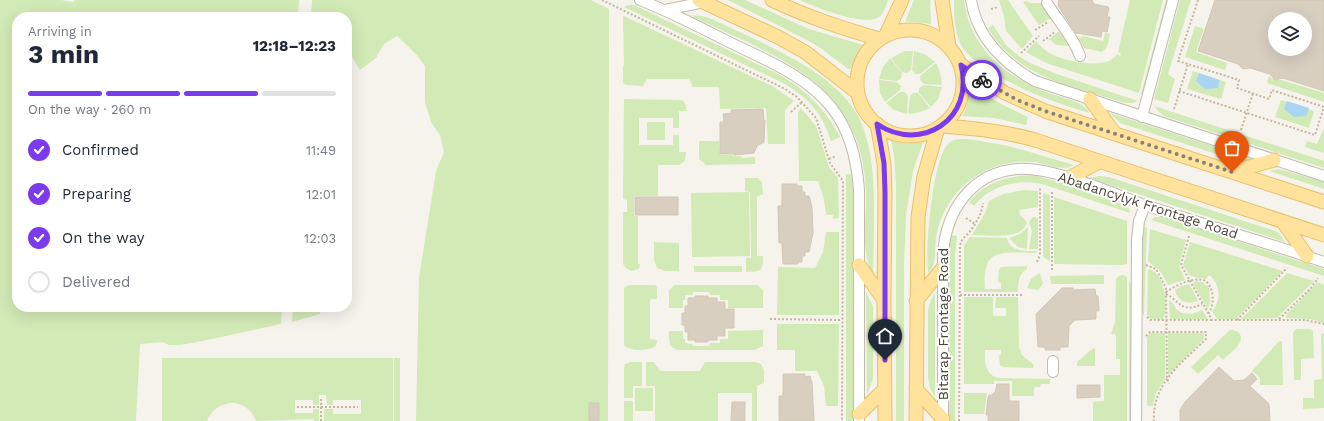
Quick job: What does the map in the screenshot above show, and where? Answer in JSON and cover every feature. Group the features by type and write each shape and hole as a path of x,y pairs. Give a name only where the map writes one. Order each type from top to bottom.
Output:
{"main road":[{"path":"772,0 820,21 882,37 900,30 916,30 930,33 949,46 961,65 964,80 962,95 957,109 939,127 920,135 905,136 890,132 877,124 862,107 858,92 857,77 861,63 868,50 882,37 902,0"},
{"path":"942,0 949,46"},
{"path":"701,1 801,49 816,58 858,92"},
{"path":"961,65 984,81 1017,100 1045,111 1324,202"},
{"path":"1090,99 1115,134"},
{"path":"877,124 884,163 885,192 885,421"},
{"path":"939,127 976,128 1014,134 1324,235"},
{"path":"916,421 917,242 920,195 924,176 939,127"},
{"path":"1232,172 1274,160"},
{"path":"1068,178 1099,162"},
{"path":"1283,222 1307,256"},
{"path":"860,266 884,300"},
{"path":"916,301 942,270"},
{"path":"859,417 885,389"},
{"path":"916,389 943,420"}],"street":[{"path":"640,0 665,10 794,75 822,97 832,108 848,138 854,152 857,167 860,266 859,417"},
{"path":"971,0 978,24 995,50 1010,65 1035,81 1324,176"},
{"path":"1142,117 1173,0"},
{"path":"665,10 701,1"},
{"path":"1047,3 1063,27 1070,34 1080,56"},
{"name":"Abadancylyk Frontage Road","path":"973,187 992,176 1018,169 1038,170 1068,178 1145,205 1324,262"},
{"name":"Bitarap Frontage Road","path":"943,420 942,270 944,243 949,221 959,202 973,187"},
{"path":"1136,421 1137,240 1139,221 1145,205"},
{"path":"1053,361 1053,372"}],"path":[{"path":"602,0 773,83 797,97 819,123 829,159 843,181 842,421"},
{"path":"1179,91 1315,135 1324,107 1272,90 1269,98 1237,88 1239,80 1178,61 1198,0"},
{"path":"991,9 998,7"},
{"path":"1035,30 1056,17"},
{"path":"1043,41 1063,27"},
{"path":"1022,53 1039,36"},
{"path":"1174,109 1188,64"},
{"path":"1241,130 1253,93"},
{"path":"791,112 802,102"},
{"path":"829,159 836,156"},
{"path":"1037,262 1040,255 1040,188"},
{"path":"1052,192 1052,270"},
{"path":"959,421 961,241 980,216 983,203"},
{"path":"966,218 975,224"},
{"path":"1189,236 1181,265 1212,320"},
{"path":"1146,272 1147,258"},
{"path":"1146,265 1156,269 1164,281 1167,320 1167,378 1169,384"},
{"path":"1237,320 1287,268"},
{"path":"1278,320 1311,288 1318,278"},
{"path":"1166,293 1179,284 1200,279 1209,284 1212,302 1211,309 1208,314"},
{"path":"1166,293 1180,305 1194,306 1202,304"},
{"path":"960,295 1023,295"},
{"path":"1146,316 1150,320 1305,320 1324,324"},
{"path":"770,319 842,320"},
{"path":"1150,332 1206,332 1206,339 1162,384 1154,404 1154,421"},
{"path":"321,397 321,421"},
{"path":"297,407 358,407"}],"green space":[{"path":"0,0 61,0 73,2 75,0 299,0 298,12 12,12 12,312 282,312 281,324 181,345 169,345 162,342 140,344 136,421 0,421"},
{"path":"312,0 591,0 609,9 608,421 416,421 419,278 436,171 444,152 440,135 431,122 425,102 425,66 415,53 397,36 384,44 376,58 360,70 352,57 352,12 311,12"},
{"path":"728,0 745,0 809,29 863,45 850,69 848,69 819,47"},
{"path":"800,0 888,0 879,17 870,20 861,20 838,15"},
{"path":"914,0 930,0 931,24 906,21"},
{"path":"954,0 964,0 974,33 982,47 993,59 1018,79 1049,93 1080,104 1088,110 1089,113 1047,99 1021,88 995,74 972,58 965,51 958,37 955,24"},
{"path":"999,0 1008,0 1033,36 1022,49 1006,31 1004,16"},
{"path":"1130,0 1163,0 1139,93 1046,63 1026,52 1036,41 1049,53 1064,59 1099,63 1113,59 1117,54 1120,56 1121,54 1118,52"},
{"path":"1166,0 1168,0 1143,94 1141,94"},
{"path":"1180,0 1191,0 1168,74 1175,79 1168,103 1154,99"},
{"path":"1023,2 1042,3 1052,17 1039,25"},
{"path":"634,5 776,73 796,85 821,108 840,137 831,141 823,122 813,107 800,94 783,83 624,7"},
{"path":"689,15 702,16 712,19 794,59 833,86 848,101 859,118 866,135 873,174 873,275 869,266 865,246 866,191 861,153 849,122 831,97 808,77 781,59"},
{"path":"624,16 774,87 794,101 785,110 785,144 768,144 766,108 720,109 719,87 693,87 689,79 647,79 643,86 626,85 623,83"},
{"path":"993,25 1006,45 1030,63 1057,74 1138,101 1125,103 1067,85 1030,69 1014,58 1000,45 988,28"},
{"path":"1195,26 1204,29 1196,52 1227,63 1225,70 1185,57"},
{"path":"1061,30 1071,45 1070,46 1056,45 1049,39"},
{"path":"1105,33 1110,34 1107,47 1102,52 1084,48 1078,39 1083,36 1103,41"},
{"path":"905,51 913,51 911,70 907,73 902,72 891,58"},
{"path":"914,51 926,55 935,62 920,74 915,74 912,70"},
{"path":"890,58 902,73 901,78 897,81 879,79 883,67"},
{"path":"936,63 940,72 942,85 924,84 920,80 921,75"},
{"path":"1193,71 1199,73 1196,81 1218,88 1220,80 1226,82 1221,99 1187,89"},
{"path":"1269,76 1275,80 1281,80 1324,93 1324,102 1267,83"},
{"path":"879,80 897,82 901,86 900,90 885,102 880,93"},
{"path":"924,85 942,87 938,99 931,107 919,93 919,88"},
{"path":"971,86 1001,104 1028,117 1026,125 994,118 962,116 966,109"},
{"path":"900,92 905,92 908,96 907,114 894,110 886,103"},
{"path":"913,93 918,93 930,108 921,112 908,114 910,96"},
{"path":"624,99 680,100 685,103 687,111 679,111 679,128 673,128 673,118 639,118 639,145 673,145 673,135 679,135 679,152 686,152 685,161 679,165 658,165 658,196 634,196 634,216 638,216 638,264 640,264 639,269 632,271 627,269 623,264 623,212 627,212 627,200 623,199"},
{"path":"1281,100 1287,102 1284,109 1306,116 1308,109 1314,111 1309,128 1275,117"},
{"path":"1154,106 1324,161 1324,168 1164,116"},
{"path":"801,108 816,126 829,167 838,178 839,218 833,219 833,215 826,215 824,199 818,181 799,181 798,112"},
{"path":"1110,113 1253,159 1243,162 1238,161 1120,123"},
{"path":"647,122 665,122 665,140 647,140"},
{"path":"1324,128 1324,153 1305,147 1307,141 1317,144"},
{"path":"957,139 968,139 1009,146 1074,165 1060,168 1025,161 1006,163 988,169 972,179 954,196 942,216 937,231 934,261 928,273 927,262 931,206 942,153 950,142"},
{"path":"699,141 719,141 720,155 733,154 733,156 741,156 742,158 755,157 755,164 706,165 699,159"},
{"path":"891,141 907,144 923,142 913,171 906,215 904,264 904,421 896,421 896,184 894,155"},
{"path":"1279,169 1324,182 1324,189 1269,171"},
{"path":"846,174 851,174 853,187 853,421 846,421"},
{"path":"1032,175 1055,181 1122,204 1129,208 1130,213 1042,184 1023,182 996,188 980,199 974,206 969,202 982,189 997,181"},
{"path":"1099,176 1109,177 1275,231 1279,233 1285,242 1089,178"},
{"path":"745,178 758,178 762,182 763,194 757,197 757,256 763,256 762,268 758,271 746,272 746,258 751,258 750,192 745,191"},
{"path":"1024,190 1038,191 1038,207 1019,210 1020,215 1027,222 1024,228 1019,232 1003,236 972,235 985,213 989,201 1003,194"},
{"path":"749,192 750,256 692,257 691,193"},
{"path":"1043,193 1050,195 1050,261 1043,257"},
{"path":"1054,197 1127,221 1127,264 1054,264"},
{"path":"1033,217 1038,218 1038,249 1029,249 1032,231 1029,222"},
{"path":"1155,217 1162,217 1324,269 1324,276 1151,220"},
{"path":"1143,226 1147,228 1144,316 1141,300"},
{"path":"1028,227 1027,249 1018,247 1009,238 1020,234"},
{"path":"1150,229 1186,240 1179,266 1185,280 1168,285 1161,272 1148,261"},
{"path":"826,232 839,232 839,315 777,315 778,267 815,268 823,252"},
{"path":"950,235 957,236 955,256 955,421 948,421 948,256"},
{"path":"970,237 1007,238 1008,243 1014,248 1023,251 1037,251 1037,253 1015,252 998,254 991,258 987,265 985,289 1001,289 1001,283 998,282 999,270 1001,267 1027,266 1027,269 1022,273 1019,279 1018,292 964,292 964,246"},
{"path":"654,242 679,243 679,271 665,271 657,268 654,260"},
{"path":"1190,242 1283,271 1236,319 1217,319 1212,311 1218,297 1216,282 1209,275 1206,279 1190,276 1183,265"},
{"path":"694,266 742,266 742,272 694,272"},
{"path":"1148,269 1154,271 1162,283 1166,299 1165,314 1163,319 1151,319 1147,316"},
{"path":"1040,273 1043,284 1038,290 1027,288 1031,279"},
{"path":"1287,273 1314,281 1277,318 1241,319"},
{"path":"1104,275 1104,284 1051,284 1050,276"},
{"path":"1123,275 1127,277 1127,421 1093,421 1093,402 1104,401 1104,375 1120,375 1120,359 1116,359 1116,336 1115,334 1111,334 1115,322 1116,279"},
{"path":"1129,280 1131,284 1131,421 1129,421"},
{"path":"1196,281 1202,282 1209,287 1210,302 1208,309 1193,283"},
{"path":"1318,282 1324,285 1324,323 1310,319 1286,318 1286,315"},
{"path":"1189,284 1198,300 1190,303 1180,299 1175,290 1181,286"},
{"path":"629,285 655,285 657,287 657,299 650,299 650,339 657,340 656,346 653,348 634,350 624,345 624,288"},
{"path":"675,285 757,285 763,290 763,308 728,308 728,300 720,300 720,295 710,295 709,292 693,292 692,295 685,295 685,300 683,300 683,308 669,308 669,290"},
{"path":"866,292 873,306 873,379 867,395"},
{"path":"935,293 935,397 930,388 928,378 928,310"},
{"path":"964,297 993,297 993,316 1006,316 1006,308 995,308 996,297 1018,297 1019,347 1022,355 1034,365 1033,368 1000,366 999,355 1001,355 1001,350 985,350 986,367 993,376 997,378 1050,379 1050,384 1041,384 1040,387 1034,387 1034,396 1012,396 1012,381 994,381 994,384 964,384"},
{"path":"1169,300 1173,303 1176,309 1182,313 1192,314 1202,310 1208,319 1170,319"},
{"path":"293,312 320,312 320,314 292,322"},
{"path":"777,324 839,324 838,406 826,406 824,386 817,371 795,371 795,350 777,350"},
{"path":"1296,329 1310,329 1313,331 1314,358 1301,359 1301,380 1294,380 1293,333"},
{"path":"763,330 763,346 755,350 677,350 672,347 669,340 669,331 683,331 683,339 685,339 685,343 692,344 693,346 709,346 710,343 720,343 720,339 728,339 728,331"},
{"path":"1230,330 1236,331 1241,336 1239,344 1223,360 1218,355 1198,374 1191,367"},
{"path":"1151,333 1165,333 1165,379 1156,393 1153,406 1147,406 1147,337"},
{"path":"1168,333 1204,333 1204,339 1168,375"},
{"path":"1321,333 1324,334 1324,408 1303,409 1303,398 1314,398 1314,380 1322,379"},
{"path":"1279,341 1282,341 1283,385 1260,385 1260,378 1252,371"},
{"path":"1095,348 1095,366 1077,366 1077,362"},
{"path":"162,358 393,358 393,421 324,421 324,409 333,409 333,414 361,414 361,400 333,400 333,405 327,405 326,395 319,395 319,405 313,405 313,400 295,400 295,413 313,413 313,409 319,409 319,421 314,421 313,419 256,421 252,413 246,407 232,403 224,404 217,408 211,413 207,421 162,421"},
{"path":"394,358 400,358 400,421 394,421"},
{"path":"630,362 642,362 642,386 633,386 633,398 624,398 624,368 625,364"},
{"path":"646,362 654,362 660,371 700,371 705,362 755,362 761,364 764,370 764,383 757,386 757,421 752,421 752,393 718,393 718,421 655,421 655,386 646,386"},
{"path":"635,388 653,388 653,411 635,411"},
{"path":"964,393 987,393 984,414 964,414"},
{"path":"624,401 633,401 633,421 624,421"}],"water":[{"path":"1199,73 1220,80 1218,88 1205,89 1196,81"},
{"path":"1287,101 1309,108 1306,116 1294,117 1284,109"}],"building":[{"path":"1059,0 1092,0 1094,4 1108,7 1107,17 1110,17 1107,32 1102,31 1101,37 1076,33 1058,6"},
{"path":"1215,0 1324,0 1324,91 1283,78 1275,80 1270,74 1250,68 1243,69 1238,64 1198,51"},
{"path":"763,109 764,121 765,120 764,142 757,146 754,153 734,155 734,153 720,154 720,122 724,122 723,114 731,113 731,110"},
{"path":"782,184 797,184 797,186 802,186 802,192 805,192 805,196 809,196 812,207 813,233 809,252 805,252 805,256 802,256 802,262 798,262 798,264 783,264 782,243 779,243 778,206 782,206"},
{"path":"635,197 678,197 678,215 635,215"},
{"path":"1062,288 1073,288 1073,290 1095,289 1096,296 1098,296 1099,311 1096,311 1096,319 1075,320 1069,326 1068,347 1060,347 1060,350 1045,350 1045,347 1038,347 1036,314"},
{"path":"695,296 717,298 717,302 725,302 725,309 734,309 734,328 725,328 725,336 717,336 717,340 695,342 695,340 688,340 688,332 685,332 685,325 682,325 682,313 685,313 685,306 688,306 688,298 695,298"},
{"path":"1219,367 1234,381 1244,380 1252,373 1257,379 1250,386 1269,404 1270,421 1180,421 1180,410 1185,402"},
{"path":"783,374 805,374 805,377 810,376 812,381 814,421 779,421 779,396 783,396"},
{"path":"997,384 1009,384 1009,401 1019,401 1019,421 988,421 988,415 986,415 988,398 989,395 993,395 993,393 995,393"},
{"path":"1077,385 1100,385 1100,397 1077,398"},
{"path":"732,402 745,402 745,421 731,421"},
{"path":"589,403 599,403 599,421 589,421"}],"way so far":[{"path":"982,80 1017,100 1045,111 1232,172"}],"route":[{"path":"885,360 884,300 886,215 884,163 877,124 890,132 905,136 928,133 941,126 957,109 964,88 961,65 982,80"}]}
